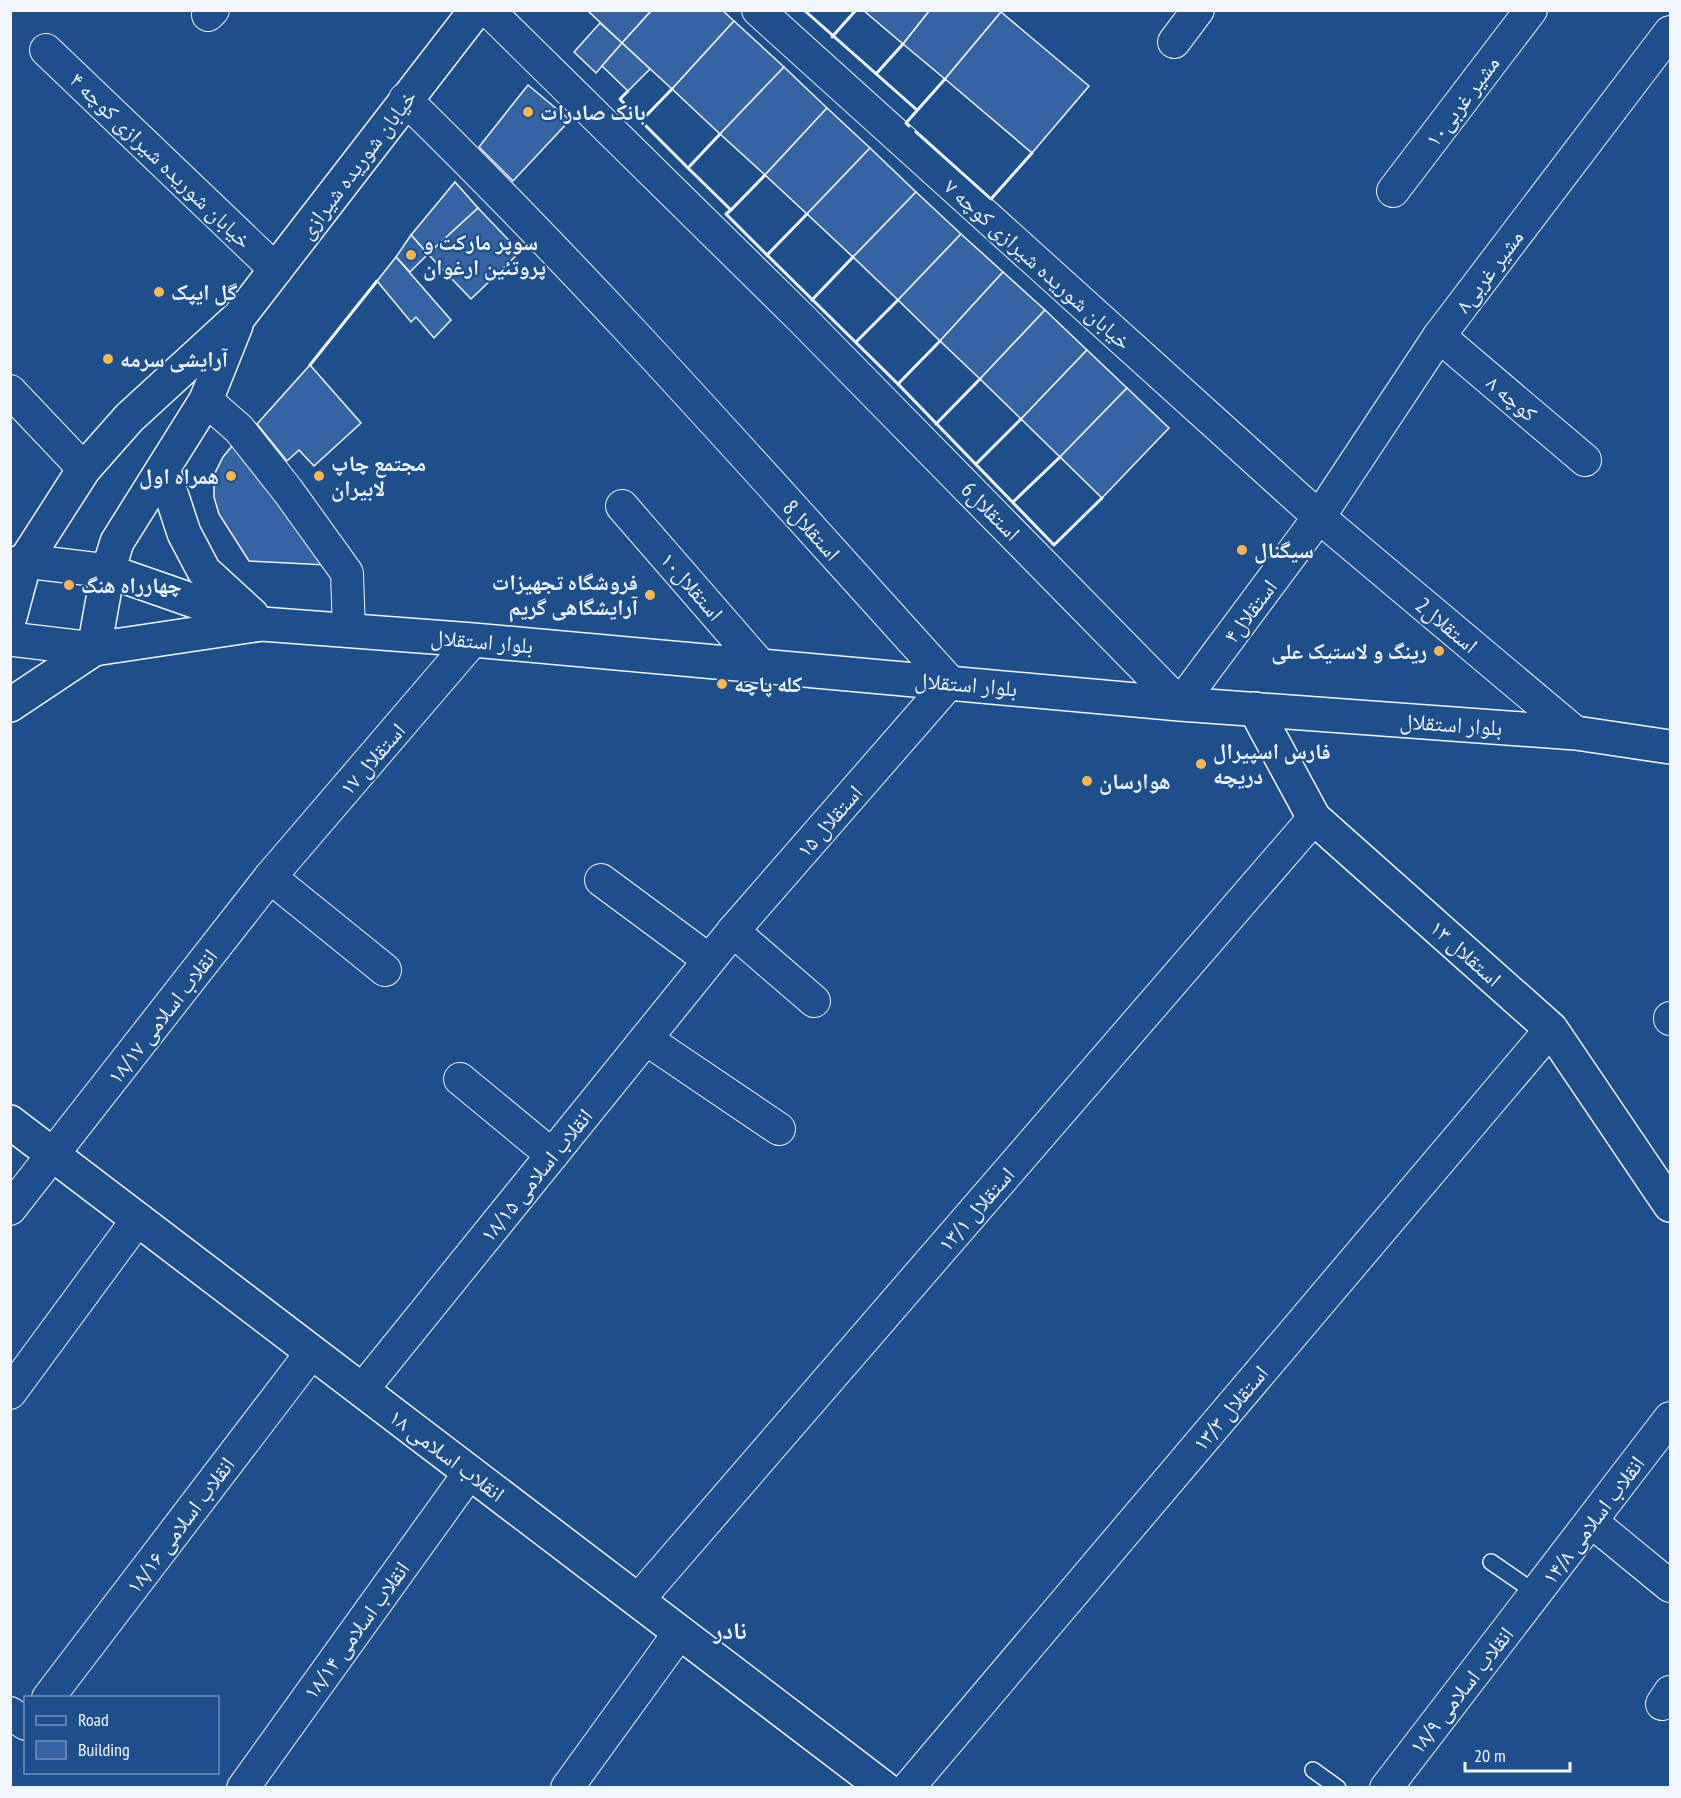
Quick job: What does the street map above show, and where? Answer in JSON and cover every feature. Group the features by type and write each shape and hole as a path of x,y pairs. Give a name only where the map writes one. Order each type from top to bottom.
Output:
{"main road":[{"name":"خیابان شوریده شیرازی","path":"10,617 18,563 84,468 129,418 239,317 405,99 476,10"},
{"name":"خیابان شوریده شیرازی","path":"94,649 108,571 117,542 206,400 239,317"},
{"path":"163,469 184,533 204,571 262,624"},
{"name":"بلوار استقلال","path":"18,563 108,571 262,624"},
{"name":"بلوار استقلال","path":"10,639 94,649 262,624 473,640 1180,704 1576,733 1671,747"},
{"path":"10,705 94,649"},
{"name":"۱۳ استقلال","path":"1255,709 1314,818 1551,1029 1671,1205"},
{"name":"۱۸ انقلاب اسلامی","path":"10,1122 884,1788"}],"street":[{"name":"استقلال6","path":"488,10 801,318 1180,704"},
{"name":"خیابان شوریده شیرازی کوچه ۷","path":"758,10 1319,518"},
{"path":"1174,42 1198,10"},
{"name":"۱۰مشیر غربی","path":"1393,191 1531,10"},
{"name":"مشیر غربی۸","path":"1319,518 1439,336 1671,32"},
{"name":"خیابان شوریده شیرازی کوچه ۴","path":"46,50 276,270"},
{"name":"استقلال8","path":"405,99 460,152 674,378 950,682"},
{"name":"کوچه ۸","path":"1439,336 1585,460"},
{"path":"10,391 84,468"},
{"path":"206,400 239,429 288,491 347,573 349,631"},
{"name":"استقلال۱۰","path":"622,506 761,666"},
{"name":"استقلال۴","path":"1180,704 1319,518"},
{"name":"2استقلال","path":"1319,518 1576,733"},
{"name":"۱۷ استقلال","path":"270,877 473,640"},
{"name":"۱۵ استقلال","path":"709,960 950,682"},
{"name":"۱۳/۱ استقلال","path":"638,1600 1314,818"},
{"path":"270,877 385,970"},
{"name":"۱۸/۱۷ انقلاب اسلامی","path":"10,1209 270,877"},
{"path":"601,880 709,960"},
{"path":"733,931 814,1001"},
{"name":"۱۸/۱۵ انقلاب اسلامی","path":"362,1390 709,960"},
{"name":"۱۳/۳ استقلال","path":"908,1788 1551,1029"},
{"path":"646,1039 779,1129"},
{"path":"460,1079 552,1155"},
{"path":"10,1393 138,1219"},
{"name":"۱۸/۱۶ انقلاب اسلامی","path":"50,1696 312,1352"},
{"name":"۱۴/۸ انقلاب اسلامی","path":"1536,1593 1671,1418"},
{"name":"۱۸/۱۴ انقلاب اسلامی","path":"243,1788 470,1472"},
{"path":"1592,1522 1671,1586"},
{"name":"۱۸/۹ انقلاب اسلامی","path":"1386,1788 1536,1593"},
{"path":"567,1788 680,1632"},
{"path":"10,1713 24,1723"}],"lane":[{"path":"1491,1562 1536,1593"},
{"path":"1313,1770 1338,1788"}],"building":[{"path":"587,10 652,10 622,43"},
{"path":"652,10 722,10 734,21 672,89 622,43"},
{"path":"863,10 930,10 903,44"},
{"path":"930,10 1000,10 1001,12 945,79 903,44"},
{"path":"1001,12 1089,86 1032,153 945,79"},
{"path":"734,21 784,67 720,134 672,89"},
{"path":"600,23 622,43 596,73 574,52"},
{"path":"622,43 650,69 628,91 602,66"},
{"path":"784,67 827,108 765,175 720,134"},
{"path":"528,85 570,120 513,181 479,147"},
{"path":"827,108 870,148 807,214 765,175"},
{"path":"870,148 916,192 853,257 807,214"},
{"path":"455,182 478,208 428,254 411,235"},
{"path":"916,192 961,234 898,300 853,257"},
{"path":"478,208 520,252 471,299 428,254"},
{"path":"961,234 1003,272 940,341 898,300"},
{"path":"411,235 428,254 410,272 396,257"},
{"path":"396,257 451,320 434,338 416,317 411,322 377,281"},
{"path":"1003,272 1045,310 980,379 940,341"},
{"path":"1045,310 1087,350 1021,419 980,379"},
{"path":"1087,350 1127,388 1060,457 1021,419"},
{"path":"310,365 361,423 314,466 299,450 287,461 257,424"},
{"path":"1127,388 1169,428 1102,498 1060,457"},
{"path":"237,440 326,565 249,561 219,514 214,497 214,475 223,457"}],"wall":[{"path":"804,10 917,110"},
{"path":"832,37 856,10"},
{"path":"876,74 903,44"},
{"path":"909,126 906,123 945,79"},
{"path":"628,91 620,99 641,121 672,89"},
{"path":"641,121 688,168 720,134"},
{"path":"916,132 991,199 1032,153"},
{"path":"688,168 731,210 765,175"},
{"path":"731,210 726,214 767,255 807,214"},
{"path":"767,255 898,384 1054,545 1102,498"},
{"path":"812,300 853,257"},
{"path":"310,365 377,281"},
{"path":"856,342 898,300"},
{"path":"898,384 940,341"},
{"path":"936,424 980,379"},
{"path":"976,464 1021,419"},
{"path":"1013,502 1060,457"}],"place":[{"name":"بانک صادرات","path":"528,112"},
{"name":"سوپر مارکت و پروتئین ارغوان","path":"411,255"},
{"name":"گل ایپک","path":"159,292"},
{"name":"آرایشی سرمه","path":"108,359"},
{"name":"همراه اول","path":"231,476"},
{"name":"مجتمع چاپ لابيران","path":"319,476"},
{"name":"سیگنال","path":"1242,550"},
{"name":"چهارراه هنگ","path":"69,585"},
{"name":"فروشگاه تجهیزات آرایشگاهی گریم","path":"650,595"},
{"name":"رینگ و لاستیک علی","path":"1439,651"},
{"name":"کله پاچه","path":"722,684"},
{"name":"فارس اسپیرال دریچه","path":"1201,764"},
{"name":"هوارسان","path":"1087,781"}],"district":[{"name":"نادر","path":"730,1631"}]}
